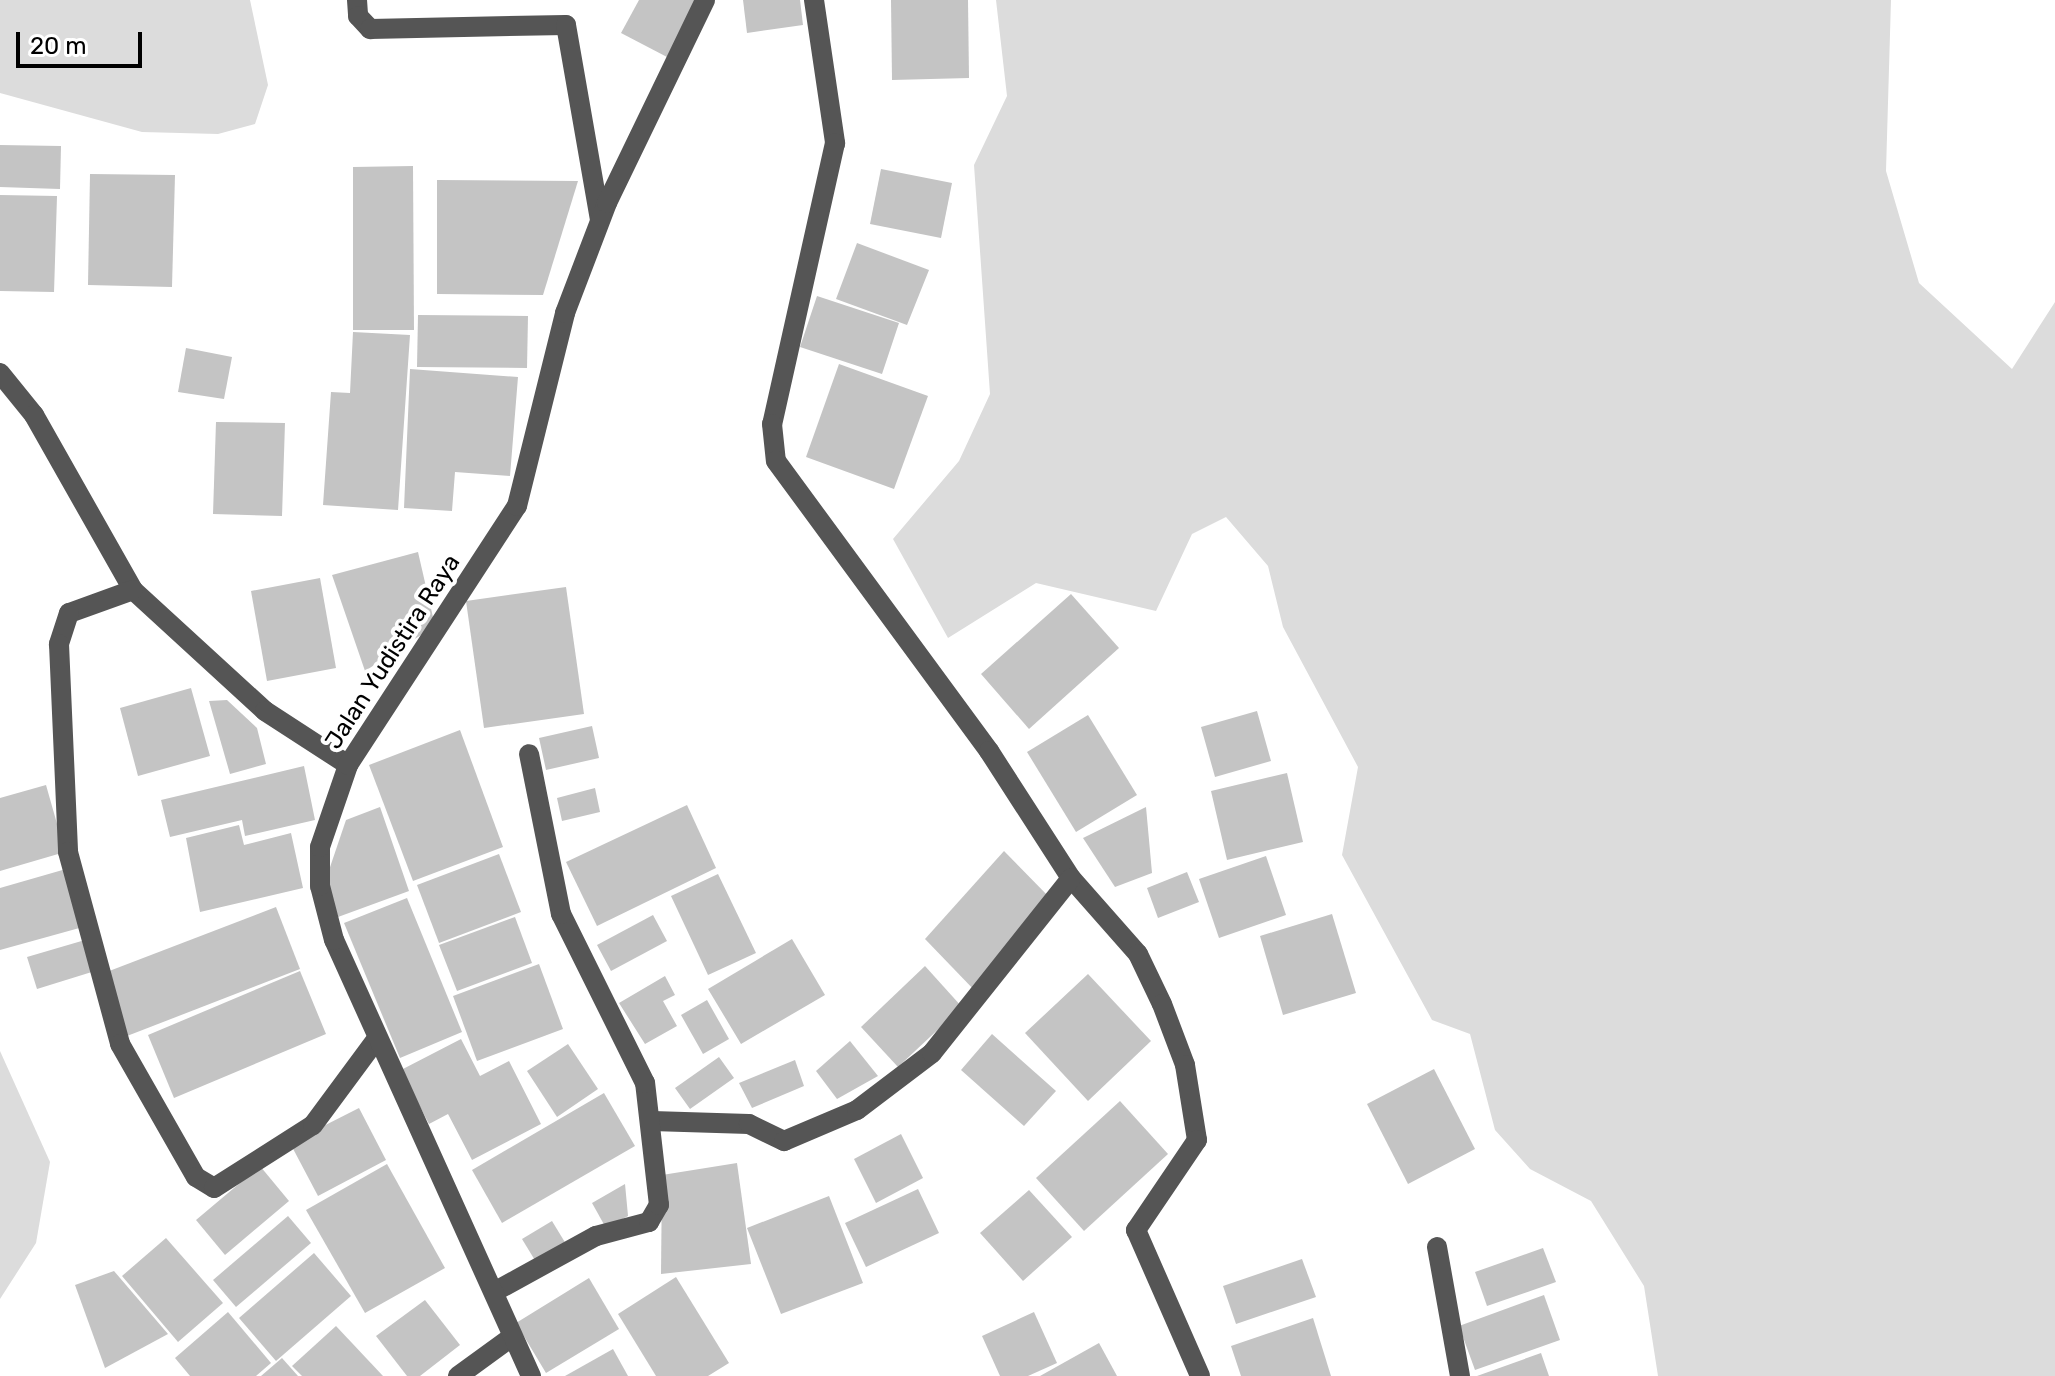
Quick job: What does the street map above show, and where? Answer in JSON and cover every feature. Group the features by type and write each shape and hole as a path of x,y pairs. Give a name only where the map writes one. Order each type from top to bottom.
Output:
{"street":[{"path":"357,0 358,16 370,29 566,25 600,222"},
{"name":"Jalan Yudistira Raya","path":"531,1376 509,1339 494,1292 376,1040 320,886 320,847 348,765 517,506 565,313 600,222 705,0"},
{"path":"814,0 835,143 772,424 776,461 989,751 1071,878 1138,954 1185,1065 1197,1140 1136,1230 1200,1376"},
{"path":"0,373 34,415 133,590 265,711 348,765"},
{"path":"133,590 69,613 59,644 68,852 120,1044 196,1177 214,1188 313,1125 376,1040"},
{"path":"494,1292 596,1236 655,1217 652,1121 645,1083 561,914 529,754"},
{"path":"652,1121 749,1124 784,1141 857,1110 932,1053 1071,878"},
{"path":"1437,1247 1460,1376"},
{"path":"458,1376 509,1339"}],"shaded area":[{"path":"0,0 250,0 268,85 255,124 218,134 142,132 0,93"},
{"path":"996,0 1891,0 1886,171 1919,283 2012,369 2055,302 2055,1376 1658,1376 1644,1286 1591,1201 1530,1169 1495,1130 1470,1034 1432,1020 1342,855 1358,767 1283,627 1268,566 1226,517 1192,534 1156,611 1036,583 948,638 893,539 959,461 990,394 974,165 1007,96"},
{"path":"0,1051 50,1162 36,1243 0,1299"}],"building":[{"path":"639,0 697,0 667,57 621,33"},
{"path":"743,0 800,0 803,25 747,33"},
{"path":"891,0 968,0 969,78 892,80"},
{"path":"0,145 61,146 60,189 0,187"},
{"path":"413,166 414,330 353,330 353,167"},
{"path":"881,169 952,183 941,238 870,224"},
{"path":"90,174 175,175 172,287 88,285"},
{"path":"437,180 578,181 543,295 437,294"},
{"path":"0,195 57,196 54,292 0,291"},
{"path":"857,243 929,270 907,325 836,299"},
{"path":"817,296 899,323 882,374 800,347"},
{"path":"418,315 528,316 527,368 417,367"},
{"path":"353,332 410,335 398,510 323,505 331,392 350,393"},
{"path":"186,348 232,357 224,399 178,392"},
{"path":"839,364 928,396 894,489 806,457"},
{"path":"410,369 518,377 510,476 455,472 452,511 404,508"},
{"path":"216,422 285,423 282,516 213,514"},
{"path":"418,552 435,626 365,671 332,575"},
{"path":"320,578 336,668 267,681 251,591"},
{"path":"566,587 584,714 484,728 466,601"},
{"path":"1071,594 1119,648 1029,729 981,674"},
{"path":"191,688 210,756 138,776 120,708"},
{"path":"227,700 257,728 266,764 230,774 209,701"},
{"path":"1257,711 1271,761 1215,777 1201,727"},
{"path":"1088,715 1137,795 1076,832 1027,752"},
{"path":"592,726 599,758 546,770 539,738"},
{"path":"460,730 503,847 413,881 369,765"},
{"path":"304,766 315,820 245,836 242,820 170,837 161,800"},
{"path":"1287,773 1303,842 1227,860 1211,791"},
{"path":"46,785 65,852 0,871 0,798"},
{"path":"595,788 600,812 562,821 557,798"},
{"path":"687,805 716,868 597,926 566,862"},
{"path":"380,807 409,891 338,917 326,879 346,820"},
{"path":"1146,807 1152,873 1115,887 1083,838"},
{"path":"239,825 244,845 291,833 303,888 200,912 186,838"},
{"path":"1004,851 1051,899 978,994 925,939"},
{"path":"499,854 521,912 439,943 417,885"},
{"path":"1266,856 1286,915 1219,938 1199,879"},
{"path":"66,869 83,927 0,950 0,888"},
{"path":"1187,872 1199,902 1158,918 1147,888"},
{"path":"718,874 756,953 708,975 671,896"},
{"path":"407,898 462,1032 400,1058 344,923"},
{"path":"276,907 300,969 127,1036 104,973"},
{"path":"1332,914 1356,993 1283,1015 1260,936"},
{"path":"653,915 667,941 611,971 597,945"},
{"path":"515,917 532,963 457,991 439,945"},
{"path":"792,939 825,995 741,1044 708,989"},
{"path":"85,940 95,971 37,989 27,957"},
{"path":"539,964 563,1029 477,1061 453,996"},
{"path":"925,966 962,1007 898,1067 861,1027"},
{"path":"300,971 326,1034 174,1098 148,1035"},
{"path":"1088,974 1151,1041 1088,1101 1025,1033"},
{"path":"665,976 675,995 663,1001 677,1026 645,1044 619,1003"},
{"path":"707,1000 729,1039 703,1054 681,1015"},
{"path":"992,1034 1056,1091 1024,1126 961,1070"},
{"path":"461,1039 480,1076 509,1061 541,1124 472,1160 448,1114 429,1124 401,1070"},
{"path":"850,1041 878,1076 837,1099 816,1071"},
{"path":"568,1044 598,1089 557,1117 527,1071"},
{"path":"719,1057 734,1078 690,1109 675,1088"},
{"path":"795,1060 804,1086 752,1108 739,1083"},
{"path":"1434,1069 1475,1149 1408,1184 1367,1104"},
{"path":"604,1093 635,1146 502,1223 472,1170"},
{"path":"1120,1101 1168,1154 1084,1231 1036,1178"},
{"path":"359,1108 386,1160 318,1196 290,1143"},
{"path":"901,1134 923,1178 876,1203 854,1159"},
{"path":"737,1163 751,1264 661,1274 662,1175"},
{"path":"387,1164 445,1268 365,1313 306,1210"},
{"path":"260,1166 289,1201 225,1255 196,1220"},
{"path":"625,1184 628,1216 606,1228 592,1203"},
{"path":"918,1189 939,1233 866,1267 845,1223"},
{"path":"1029,1190 1072,1237 1023,1281 980,1233"},
{"path":"829,1196 863,1283 781,1314 747,1228"},
{"path":"288,1216 311,1243 236,1307 213,1280"},
{"path":"552,1221 566,1244 536,1262 522,1239"},
{"path":"166,1238 223,1303 178,1342 122,1276"},
{"path":"1543,1248 1556,1282 1487,1306 1475,1272"},
{"path":"314,1253 351,1296 276,1361 239,1318"},
{"path":"1302,1259 1316,1297 1236,1324 1223,1286"},
{"path":"114,1271 168,1334 105,1368 75,1285"},
{"path":"676,1277 729,1363 708,1376 656,1376 618,1314"},
{"path":"589,1278 619,1329 546,1373 516,1323"},
{"path":"1544,1295 1560,1340 1475,1370 1459,1326"},
{"path":"425,1300 460,1345 420,1376 407,1376 376,1336"},
{"path":"228,1312 271,1363 256,1376 190,1376 175,1358"},
{"path":"1034,1312 1057,1363 1028,1376 1000,1376 982,1336"},
{"path":"1313,1318 1331,1376 1241,1376 1231,1346"},
{"path":"336,1326 383,1376 302,1376 292,1366"},
{"path":"1099,1343 1117,1376 1040,1376"},
{"path":"613,1349 628,1376 565,1376"},
{"path":"1541,1353 1549,1376 1477,1376"},
{"path":"282,1358 298,1376 261,1376"}]}
